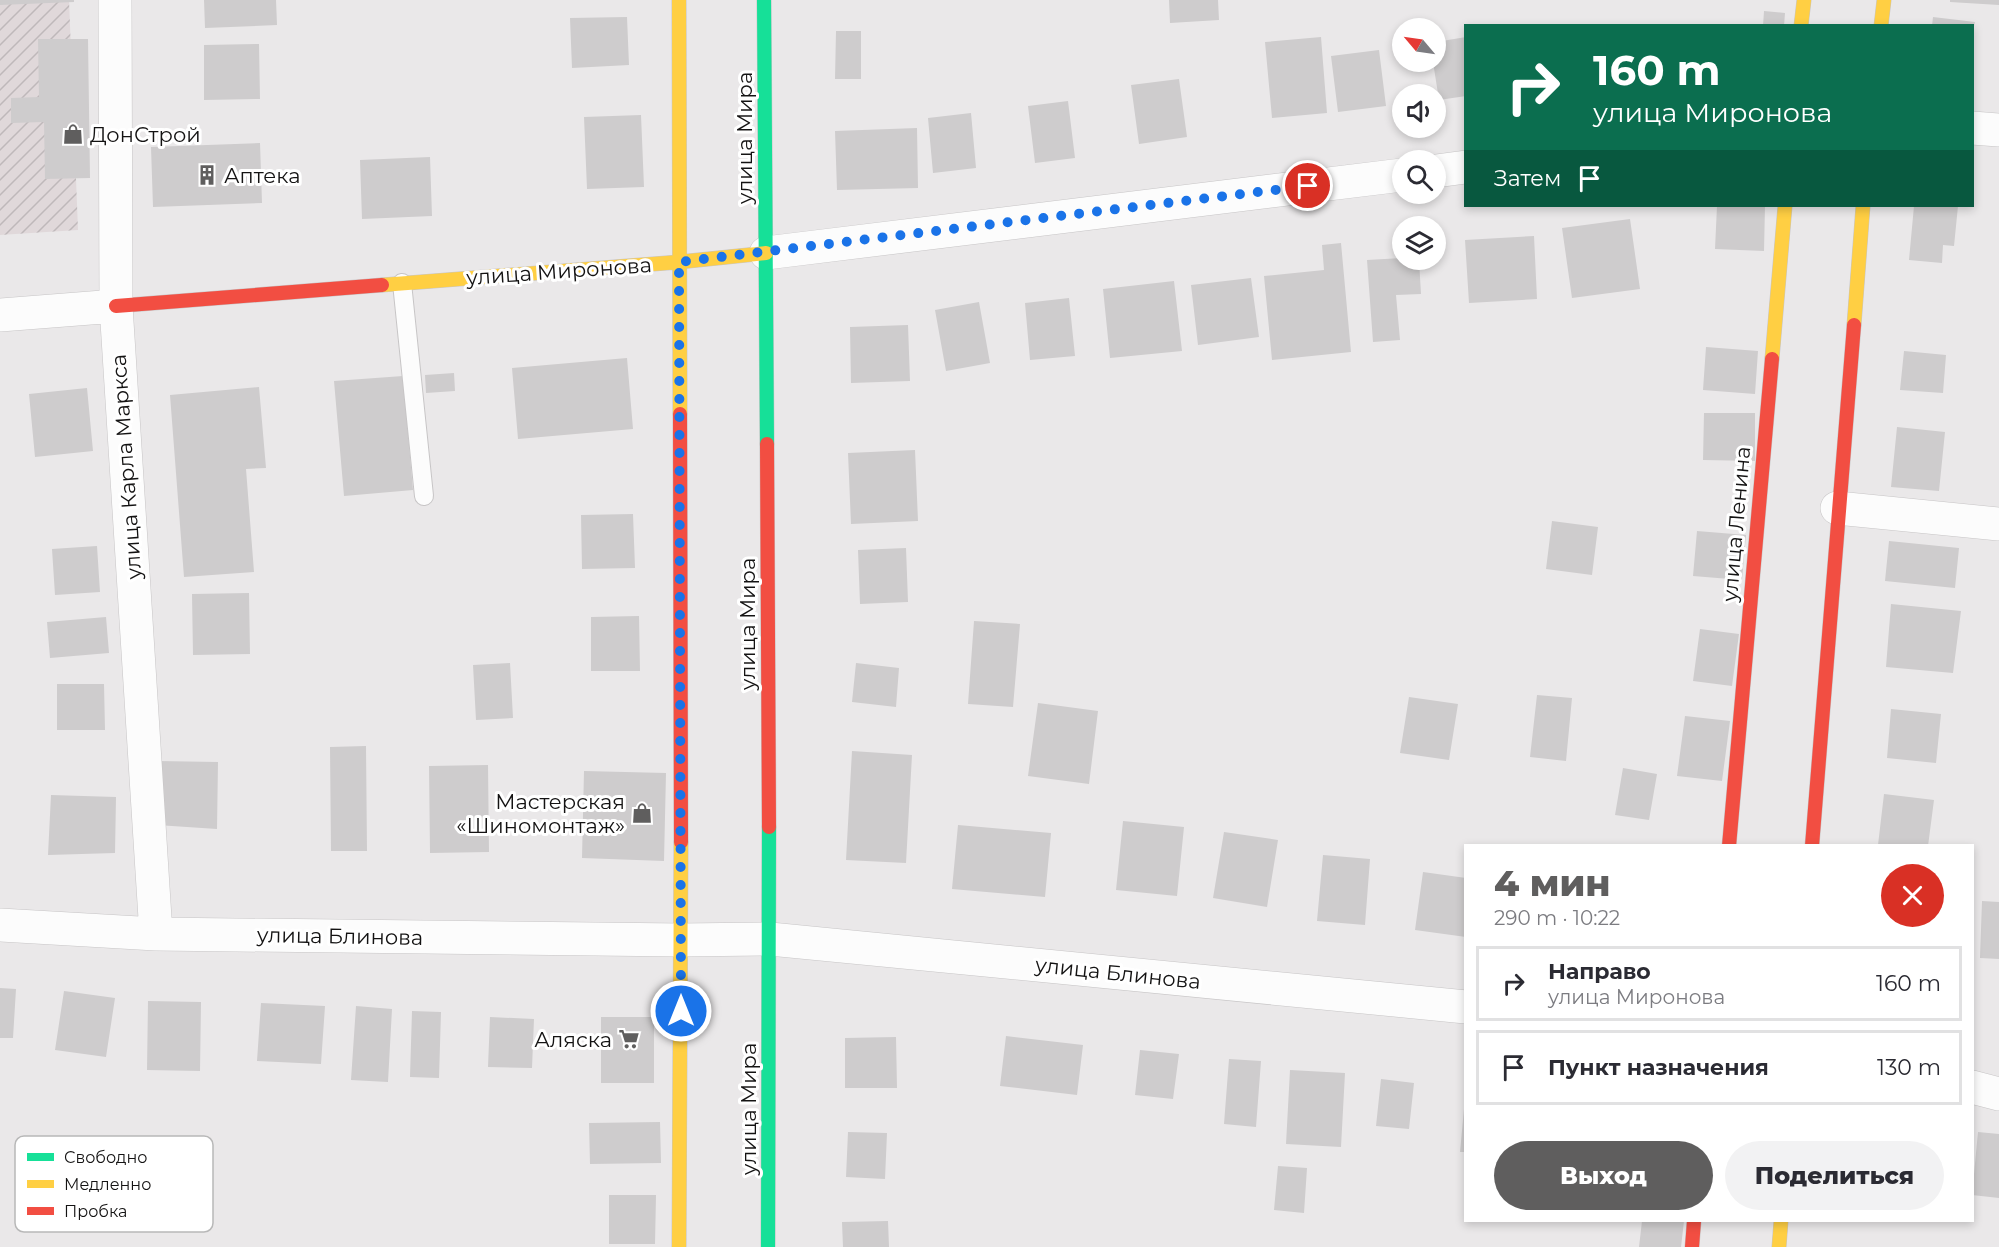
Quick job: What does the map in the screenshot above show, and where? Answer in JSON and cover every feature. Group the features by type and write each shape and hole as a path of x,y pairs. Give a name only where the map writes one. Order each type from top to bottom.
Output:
{"street":[{"name":"улица Карла Маркса","path":"115,0 116,306 156,934"},
{"path":"679,0 681,940 679,1247"},
{"name":"улица Мира","path":"764,0 770,939 768,1247"},
{"path":"1801,24 1804,0"},
{"path":"1881,24 1884,0"},
{"path":"1974,129 1999,130"},
{"path":"1446,170 1464,167"},
{"name":"улица Миронова","path":"0,315 679,262 1392,176"},
{"name":"улица Ленина","path":"1729,844 1785,207"},
{"path":"1812,844 1863,207"},
{"path":"1838,508 1999,524"},
{"name":"улица Блинова","path":"0,925 156,934 770,939 1464,1007"},
{"path":"1974,1088 1999,1094"},
{"path":"1692,1247 1694,1222"},
{"path":"1779,1247 1781,1222"}],"lane":[{"path":"402,283 424,496"}],"shaded area":[{"path":"0,0 69,0 78,230 0,235"}],"building":[{"path":"0,0 74,0 74,2 0,5"},
{"path":"204,0 276,0 277,25 205,28"},
{"path":"1169,0 1218,0 1219,20 1170,23"},
{"path":"1950,0 1999,0 1999,5 1950,2"},
{"path":"1764,11 1785,13 1784,24 1763,24"},
{"path":"627,17 629,65 572,68 570,18"},
{"path":"1933,17 1975,22 1974,26 1974,24 1932,24"},
{"path":"836,31 861,31 861,79 835,79"},
{"path":"1321,37 1327,113 1272,118 1265,42"},
{"path":"1464,37 1464,96 1446,99 1446,84 1436,84 1435,72 1446,72 1446,40"},
{"path":"38,39 88,39 90,178 45,179 44,122 11,123 11,98 39,97"},
{"path":"259,44 260,99 204,100 204,45"},
{"path":"1379,50 1386,106 1338,112 1331,56"},
{"path":"1179,79 1187,137 1139,144 1131,85"},
{"path":"1068,101 1075,158 1035,163 1028,106"},
{"path":"971,113 976,168 933,173 928,118"},
{"path":"641,115 644,187 587,189 584,117"},
{"path":"917,128 918,188 837,190 835,131"},
{"name":"Аптека","path":"260,143 262,203 153,207 151,147"},
{"path":"430,157 432,216 362,219 360,160"},
{"path":"1717,207 1765,207 1764,251 1715,249"},
{"path":"1914,207 1958,207 1954,246 1943,245 1942,263 1909,260"},
{"path":"1630,219 1640,289 1572,298 1562,228"},
{"path":"1534,236 1537,299 1469,303 1465,240"},
{"path":"1341,243 1351,352 1272,360 1264,276 1324,270 1322,245"},
{"path":"1392,259 1392,270 1420,270 1421,294 1396,295 1400,340 1373,342 1367,260"},
{"path":"1251,278 1259,337 1198,345 1191,285"},
{"path":"1174,281 1182,351 1110,358 1103,289"},
{"path":"1069,298 1075,356 1030,360 1025,303"},
{"path":"979,302 990,363 946,371 935,310"},
{"path":"908,325 910,381 851,383 850,327"},
{"path":"1706,347 1758,351 1755,394 1703,390"},
{"path":"1904,351 1946,355 1943,393 1900,390"},
{"path":"627,358 633,429 518,439 512,368"},
{"path":"454,373 455,391 426,393 425,375"},
{"path":"403,376 413,490 344,496 334,381"},
{"path":"259,387 266,468 246,469 254,572 184,577 170,395"},
{"path":"87,388 93,451 35,457 29,394"},
{"path":"1704,413 1755,413 1755,461 1703,460"},
{"path":"1897,427 1945,432 1939,491 1891,487"},
{"path":"915,450 918,521 851,524 848,453"},
{"path":"633,514 635,568 582,569 581,515"},
{"path":"1552,521 1598,527 1592,575 1546,569"},
{"path":"1697,531 1746,535 1742,580 1693,576"},
{"path":"1889,541 1959,548 1955,588 1885,581"},
{"path":"97,546 100,592 55,595 52,549"},
{"path":"906,548 908,602 860,604 858,550"},
{"path":"249,593 250,654 193,655 192,594"},
{"path":"1891,604 1961,611 1953,673 1886,667"},
{"path":"639,616 640,671 591,671 591,617"},
{"path":"106,617 109,653 50,658 47,622"},
{"path":"974,621 1020,624 1013,707 968,704"},
{"path":"1700,629 1739,634 1732,686 1693,681"},
{"path":"510,663 513,718 476,720 473,665"},
{"path":"856,663 899,668 896,707 852,702"},
{"path":"57,684 104,684 105,730 57,730"},
{"path":"1537,695 1572,698 1566,761 1530,757"},
{"path":"1409,697 1458,704 1449,760 1400,753"},
{"path":"1038,703 1098,711 1089,784 1028,776"},
{"path":"1891,709 1941,714 1936,763 1887,758"},
{"path":"1685,716 1730,721 1722,781 1677,776"},
{"path":"366,746 367,851 331,851 330,747"},
{"path":"852,751 912,755 906,863 846,860"},
{"path":"157,761 218,762 217,829 157,825"},
{"path":"488,765 489,852 430,853 429,766"},
{"path":"1623,768 1657,774 1649,820 1615,815"},
{"path":"584,771 666,773 664,861 582,858"},
{"path":"1884,794 1934,800 1928,844 1878,844"},
{"path":"51,795 116,797 115,853 48,855"},
{"path":"1123,821 1184,827 1177,896 1116,890"},
{"path":"958,825 1051,833 1045,897 952,889"},
{"path":"1224,832 1278,840 1267,907 1213,898"},
{"path":"1323,855 1370,859 1365,925 1317,921"},
{"path":"1423,872 1464,878 1464,937 1415,930"},
{"path":"1982,901 1999,902 1999,959 1980,958"},
{"path":"0,988 16,989 13,1038 0,1038"},
{"path":"64,991 115,998 106,1057 55,1050"},
{"path":"148,1001 201,1002 200,1071 147,1070"},
{"path":"261,1003 325,1006 321,1064 257,1061"},
{"path":"356,1006 392,1009 388,1082 351,1080"},
{"path":"412,1011 441,1012 439,1078 410,1077"},
{"path":"490,1017 534,1019 532,1068 488,1067"},
{"path":"601,1017 654,1017 654,1083 601,1083"},
{"path":"1006,1036 1083,1045 1077,1095 1000,1086"},
{"path":"896,1037 897,1088 845,1088 845,1038"},
{"path":"1140,1050 1179,1054 1173,1099 1135,1095"},
{"path":"1229,1059 1261,1061 1256,1127 1224,1124"},
{"path":"1290,1070 1345,1073 1341,1147 1286,1144"},
{"path":"1381,1079 1414,1083 1409,1129 1376,1126"},
{"path":"1464,1109 1464,1152 1460,1152"},
{"path":"660,1122 661,1163 590,1164 589,1123"},
{"path":"848,1132 887,1133 885,1179 846,1177"},
{"path":"1978,1132 1999,1134 1999,1198 1974,1195"},
{"path":"1278,1166 1307,1168 1304,1213 1274,1210"},
{"path":"609,1195 656,1195 655,1244 609,1244"},
{"path":"888,1221 889,1247 843,1247 842,1222"},
{"path":"1642,1222 1684,1222 1681,1247 1639,1247"}],"traffic: fast":[{"path":"764,0 767,444"},
{"path":"768,1247 769,827"}],"traffic: slow":[{"path":"679,0 680,414"},
{"path":"1801,24 1804,0"},
{"path":"1881,24 1884,0"},
{"path":"1772,359 1785,207"},
{"path":"1854,325 1863,207"},
{"path":"382,285 766,253"},
{"path":"679,1247 681,842"},
{"path":"1779,1247 1781,1222"}],"traffic: jam":[{"path":"116,306 382,285"},
{"path":"1812,844 1854,325"},
{"path":"1729,844 1772,359"},
{"path":"680,414 681,842"},
{"path":"767,444 769,827"},
{"path":"1692,1247 1694,1222"}],"place":[{"name":"ДонСтрой","path":"73,134"},
{"name":"Аптека","path":"207,175"},
{"name":"Мастерская «Шиномонтаж»","path":"642,813"},
{"name":"Аляска","path":"629,1039"}],"route":[{"path":"681,1011 679,262 1308,186"}]}
